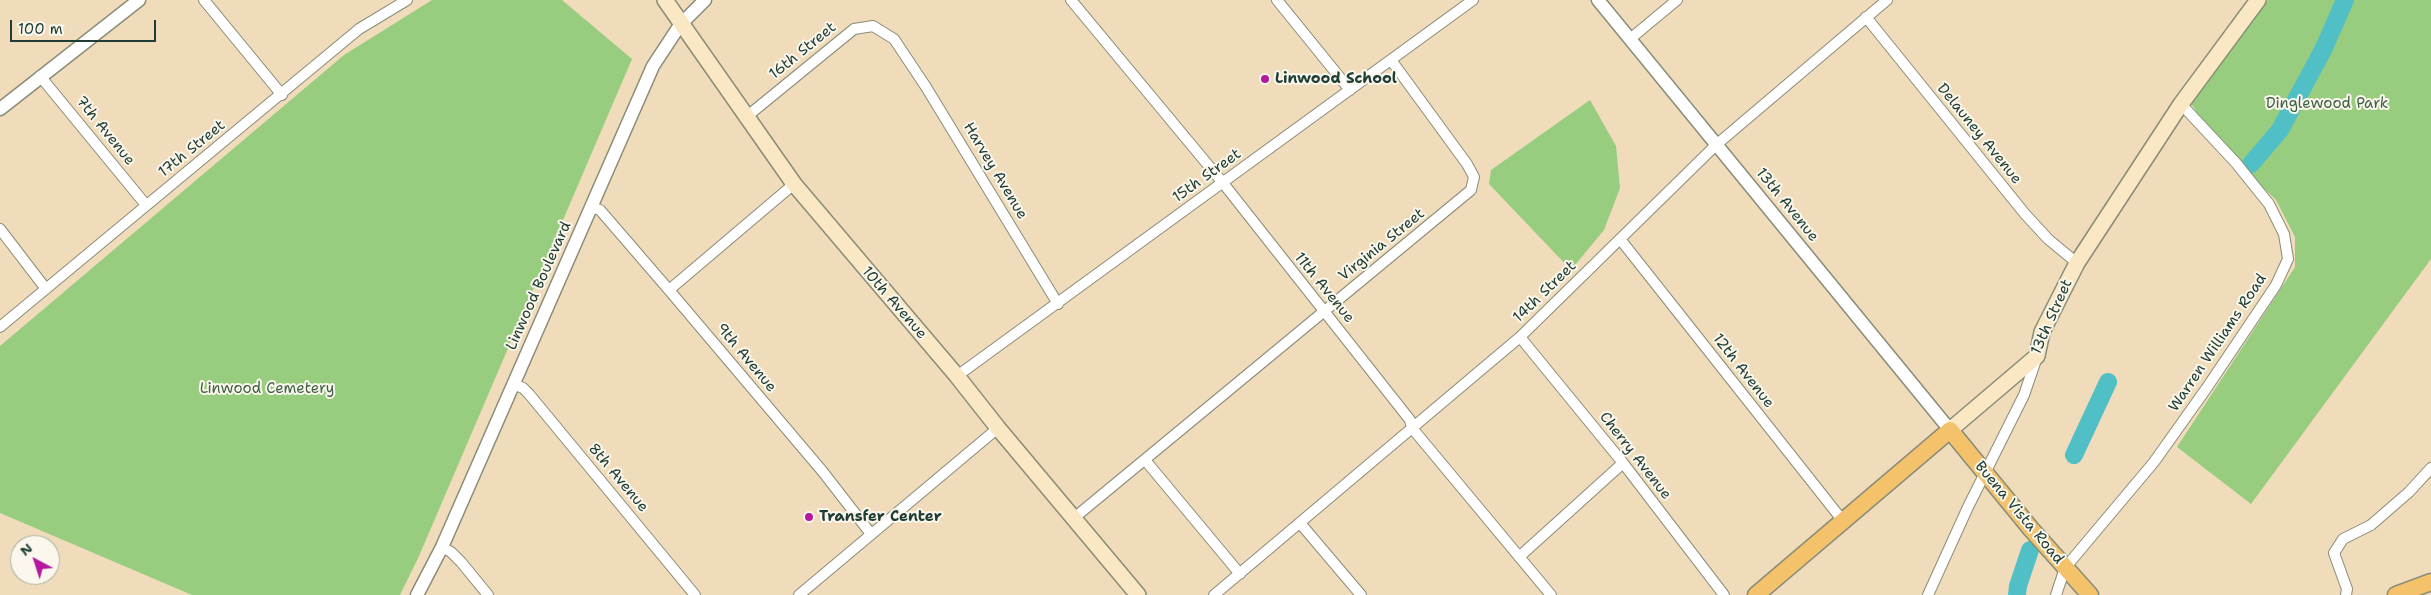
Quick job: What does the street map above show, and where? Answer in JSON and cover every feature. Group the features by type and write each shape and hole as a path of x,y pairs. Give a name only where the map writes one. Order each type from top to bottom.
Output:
{"main road":[{"name":"10th Avenue","path":"665,0 680,25 745,118 794,184 957,376 998,428 1138,595"},
{"name":"13th Street","path":"1756,595 2037,356 2042,332 2077,262 2181,104 2258,0"},
{"name":"Buena Vista Road","path":"1950,430 2065,568 2090,595"},
{"path":"2396,595 2431,582"}],"street":[{"path":"0,109 139,0"},
{"path":"204,0 282,95"},
{"name":"17th Street","path":"0,327 282,95 359,29 407,0"},
{"name":"Linwood Boulevard","path":"418,595 442,547 653,66 680,25 705,0"},
{"name":"11th Avenue","path":"1070,0 1223,183 1410,420 1412,428 1552,595"},
{"path":"1277,0 1350,90"},
{"name":"15th Street","path":"957,376 1473,0"},
{"name":"13th Avenue","path":"1598,0 1950,430"},
{"path":"1630,39 1677,0"},
{"name":"14th Street","path":"1214,595 1520,337 1716,145 1887,0"},
{"name":"Delauney Avenue","path":"1866,17 2025,214 2048,240 2077,262"},
{"name":"16th Street","path":"745,118 854,29 873,26 894,39 904,55"},
{"name":"Harvey Avenue","path":"904,55 1058,304"},
{"name":"Virginia Street","path":"1074,518 1462,198 1474,185 1474,177 1467,164 1391,60"},
{"name":"7th Avenue","path":"40,76 146,205"},
{"name":"Warren Williams Road","path":"2056,595 2065,568 2171,438 2276,285 2288,259 2284,234 2269,204 2236,163 2181,104"},
{"path":"669,290 794,184"},
{"name":"9th Avenue","path":"592,207 600,210 669,290 823,472 871,534"},
{"path":"0,229 46,289"},
{"name":"12th Avenue","path":"1620,239 1843,521"},
{"name":"Cherry Avenue","path":"1520,337 1623,464 1724,595"},
{"path":"1928,595 2024,396 2037,356"},
{"name":"8th Avenue","path":"514,384 529,394 695,595"},
{"path":"799,595 998,428"},
{"path":"1146,460 1240,574"},
{"path":"1519,557 1623,464"},
{"path":"2346,595 2347,589 2334,553 2344,539 2371,525 2409,492 2431,468"},
{"path":"1300,523 1361,595"},
{"path":"442,547 451,552 461,562 488,595"}],"green space":[{"name":"Linwood Cemetery","path":"432,0 562,0 632,59 419,556 400,595 192,595 60,539 60,535 52,535 0,513 0,346 344,55"},
{"name":"Dinglewood Park","path":"2268,0 2431,0 2431,259 2251,504 2177,447 2295,267 2295,237 2276,200 2217,143 2190,102"},
{"path":"1590,100 1616,146 1620,188 1604,230 1571,270 1489,184 1491,170"}],"waterway":[{"path":"2251,164 2280,130 2324,48 2345,0"},
{"path":"2074,455 2108,382"},
{"path":"2017,595 2018,586 2030,550"}],"place":[{"name":"Linwood School","path":"1265,79"},
{"name":"Transfer Center","path":"809,517"}]}
